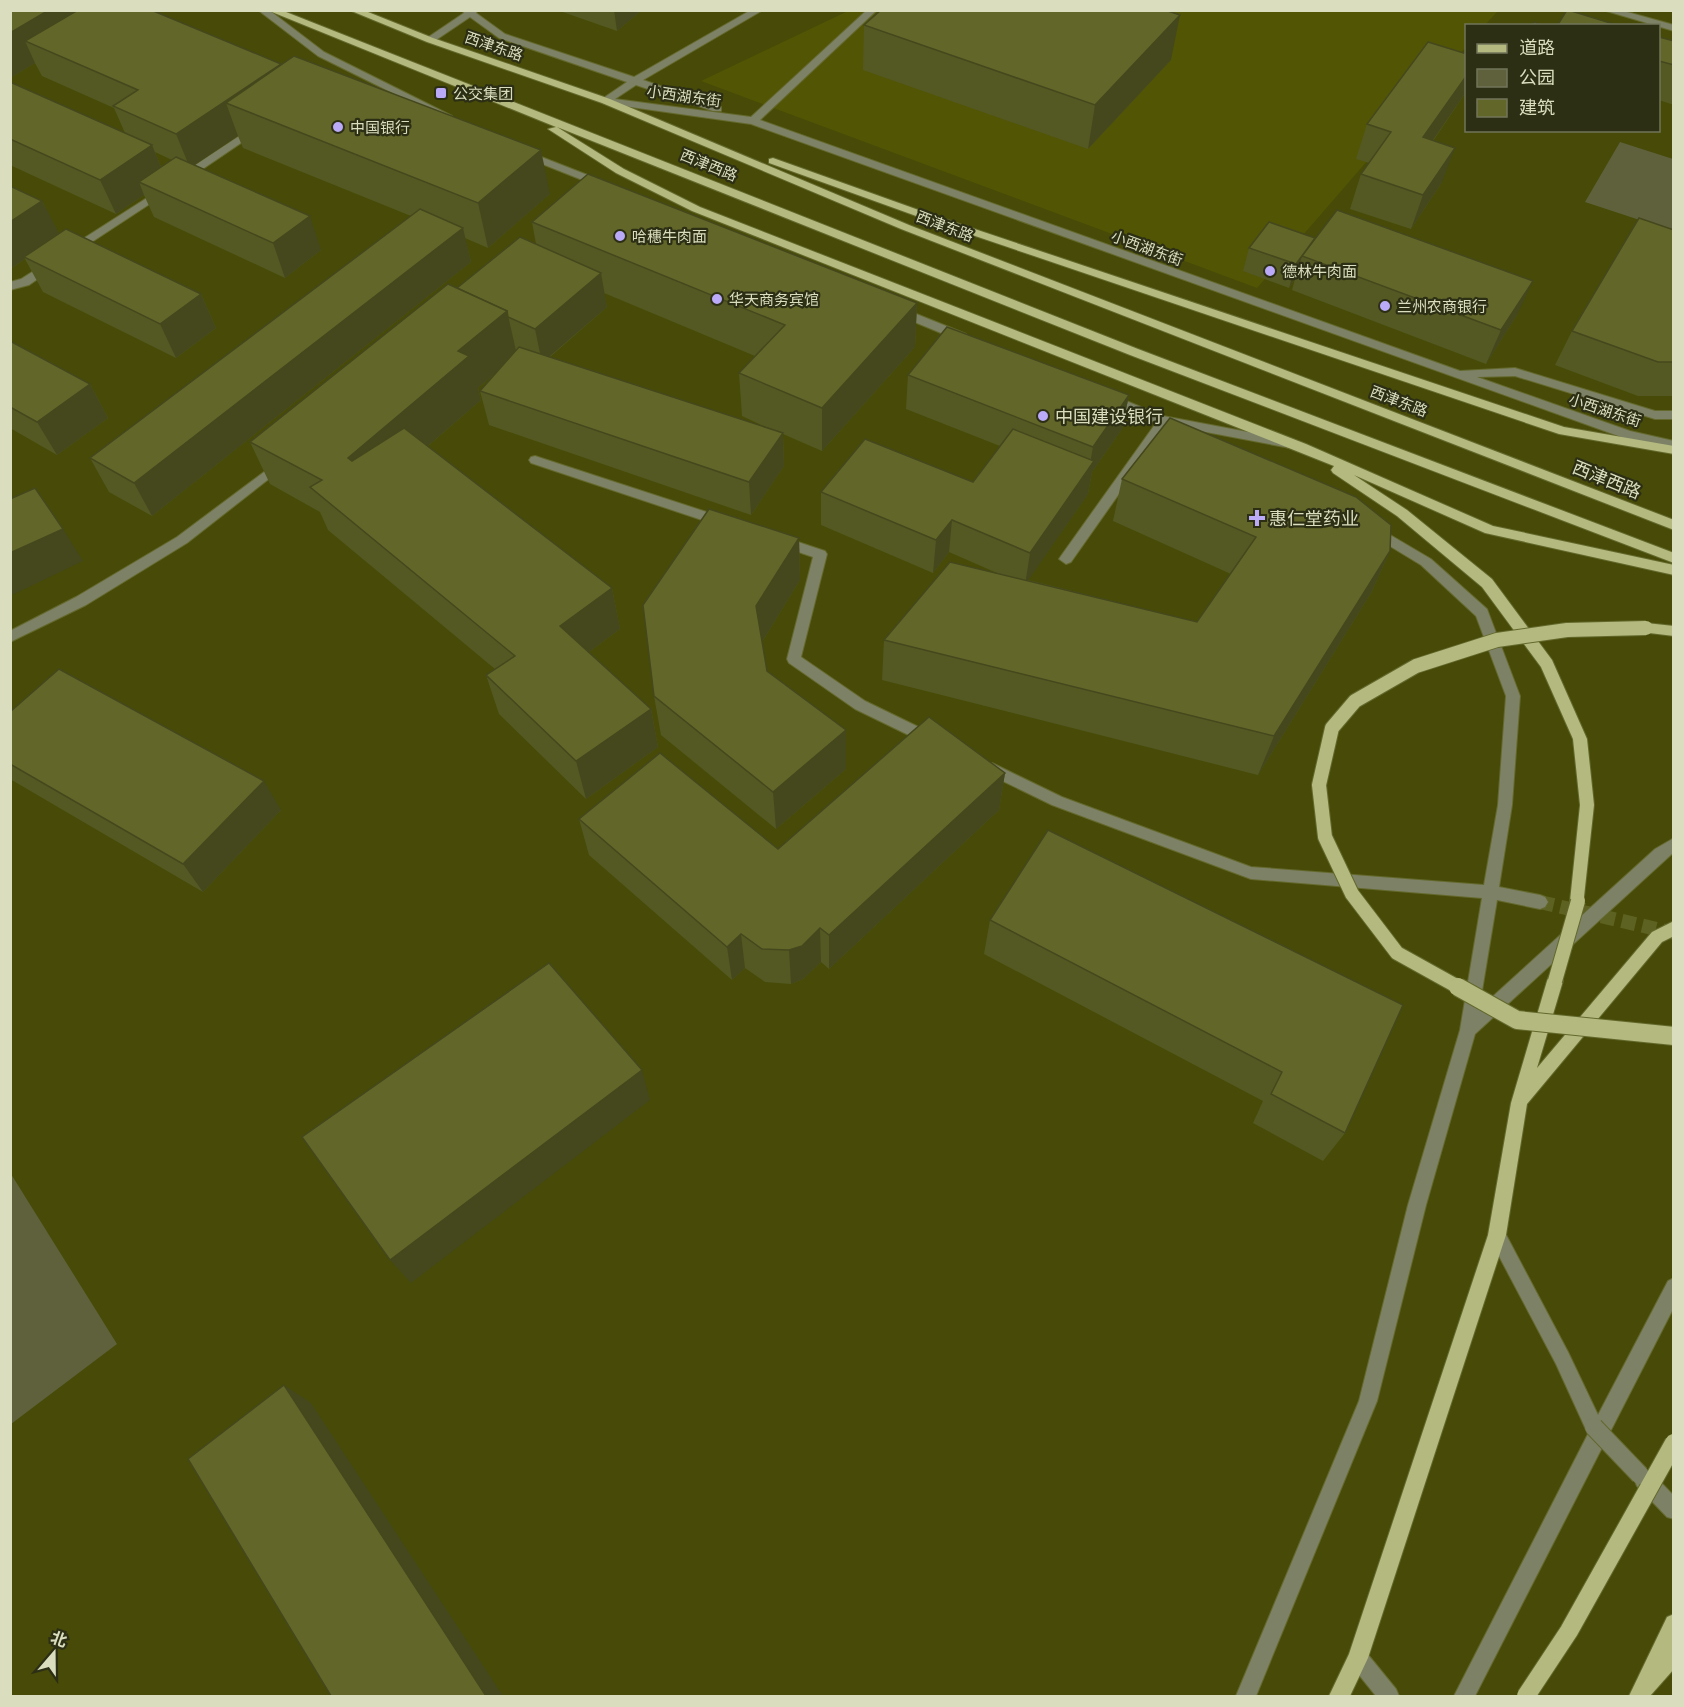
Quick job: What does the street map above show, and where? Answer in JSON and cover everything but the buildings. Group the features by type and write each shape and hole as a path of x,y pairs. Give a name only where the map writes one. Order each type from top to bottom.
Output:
{"main road":[{"name":"西津西路","path":"271,10 1134,352 1674,558"},
{"name":"西津东路","path":"353,10 430,40 606,101 905,227 1528,467"},
{"path":"606,101 923,215 1563,431 1654,448 1674,448"},
{"path":"520,108 620,171 696,209 1302,447 1490,530 1674,570"},
{"path":"1302,447 1402,513 1487,583 1547,664 1580,739 1587,805 1578,901 1519,1103 1497,1235 1358,1658 1339,1696"},
{"name":"西津西路","path":"1528,467 1674,525"},
{"path":"1528,467 1674,514"},
{"path":"1674,631 1646,628 1567,630 1497,640 1416,666 1355,701 1332,728 1319,785 1325,837 1353,894 1397,953 1517,1020 1674,1036"},
{"path":"1519,1103 1657,937 1674,928"},
{"path":"1526,1696 1569,1631 1674,1443"},
{"path":"1642,1691 1674,1624"},
{"path":"1642,1691 1674,1653"}],"street":[{"path":"262,10 344,70 455,120"},
{"path":"606,101 634,82 759,10"},
{"path":"430,40 470,11 502,36 753,121 873,10"},
{"path":"1607,10 1659,24"},
{"name":"小西湖东街","path":"606,101 753,121 1455,374 1628,435 1674,448"},
{"path":"10,286 25,282 270,119"},
{"path":"517,149 601,187"},
{"path":"890,307 978,343"},
{"path":"1455,374 1515,372 1655,415 1674,416"},
{"path":"1098,393 1164,420 1205,440"},
{"path":"1164,420 1302,447"},
{"path":"1066,559 1164,420"},
{"path":"10,637 81,601 182,540 289,457"},
{"path":"535,460 732,525"},
{"path":"1246,1696 1368,1401 1417,1205 1468,1030 1505,805 1513,696 1482,613 1426,562 1366,525"},
{"path":"765,536 820,554 794,659 860,705 943,746"},
{"path":"974,761 1057,801 1251,873 1491,892 1540,902"},
{"path":"1468,1030 1660,854 1674,844"},
{"path":"1497,1235 1562,1358 1594,1426 1674,1510"},
{"path":"1464,1696 1674,1287"},
{"path":"1358,1658 1389,1696"}],"shaded area":[{"path":"848,11 1498,11 1486,24 1465,24 1465,48 1257,288 701,81"}],"green space":[{"path":"1620,142 1673,159 1673,231 1585,202"},
{"path":"11,1174 117,1344 10,1424"}],"tunnel":[{"path":"1540,902 1674,933"}],"place":[{"name":"公交集团","path":"441,93"},
{"name":"中国银行","path":"338,127"},
{"name":"哈穗牛肉面","path":"620,236"},
{"name":"德林牛肉面","path":"1270,271"},
{"name":"华天商务宾馆","path":"717,299"},
{"name":"兰州农商银行","path":"1385,306"},
{"name":"中国建设银行","path":"1043,416"},
{"name":"惠仁堂药业","path":"1257,518"}]}
